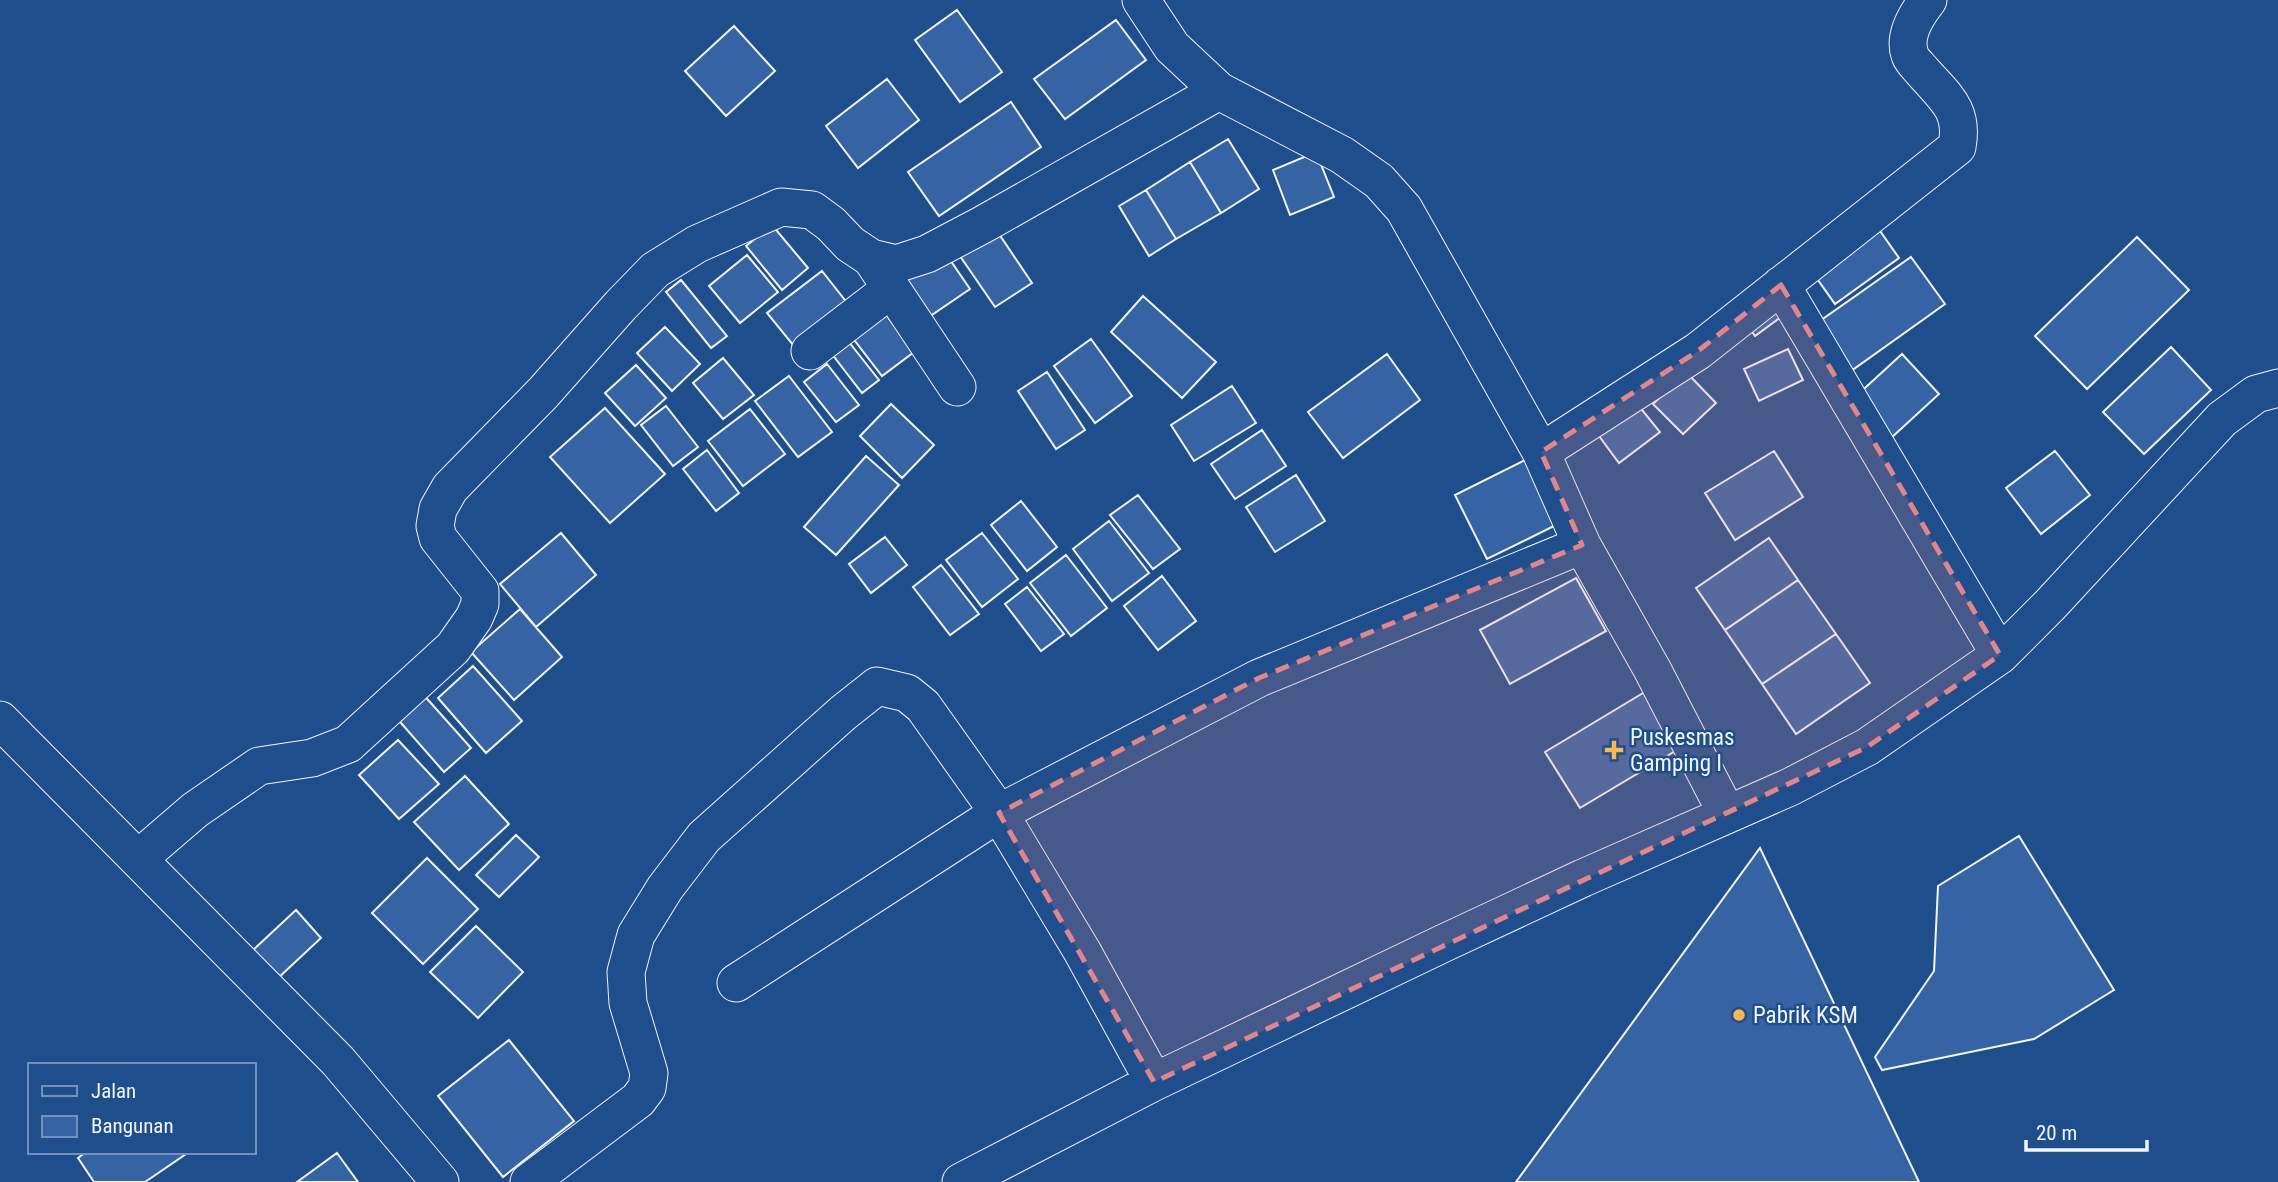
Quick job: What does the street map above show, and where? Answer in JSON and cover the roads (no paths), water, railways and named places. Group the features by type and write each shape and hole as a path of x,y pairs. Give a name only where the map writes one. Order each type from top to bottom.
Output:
{"street":[{"path":"1141,0 1172,47 1219,91 1342,155 1379,181 1404,209 1541,452 1582,545 1652,669 1727,814"},
{"path":"1541,452 1698,352 1957,147 1960,129 1952,106 1910,56 1909,34 1928,0"},
{"path":"138,859 195,810 259,766 312,758 348,744 453,648 474,618 480,604 480,591 438,538 435,526 438,509 450,488 543,393 655,270 697,244 782,207 812,210 831,224 850,244 871,258 896,264 927,254 982,225 1219,91"},
{"path":"871,258 957,387"},
{"path":"1781,285 2000,655"},
{"path":"810,351 891,289"},
{"path":"961,1182 1154,1082 1469,931 1790,787 1867,747 2000,655 2050,605 2222,419 2256,394 2278,388"},
{"path":"736,982 999,813 1259,678 1582,545"},
{"path":"529,1182 638,1100 647,1088 649,1073 628,1003 626,972 636,935 665,888 704,837 877,686 907,693 923,706 999,813 1083,951 1154,1082"},
{"path":"0,720 338,1061 440,1182"}],"place":[{"name":"Puskesmas Gamping I","path":"1614,750"},
{"name":"Pabrik KSM","path":"1739,1015"}]}
